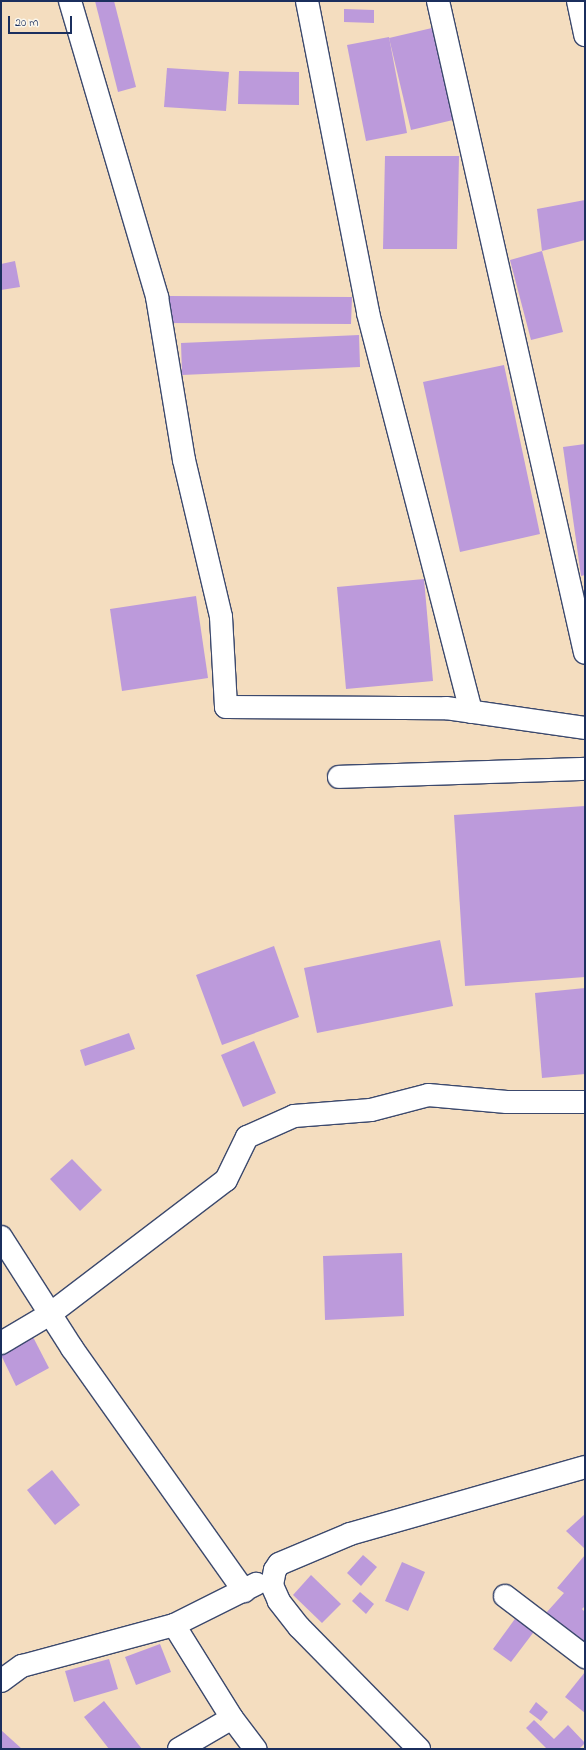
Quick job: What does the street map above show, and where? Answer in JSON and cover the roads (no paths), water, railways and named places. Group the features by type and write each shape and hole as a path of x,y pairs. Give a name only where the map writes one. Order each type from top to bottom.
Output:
{"street":[{"path":"70,1 157,297 184,460 221,617 226,707 446,708 585,728"},
{"path":"307,1 368,313 472,712"},
{"path":"438,1 585,653"},
{"path":"578,1 585,35"},
{"path":"339,777 585,769"},
{"path":"1,1343 50,1314 226,1180 247,1137 294,1116 371,1110 428,1095 507,1102 585,1102"},
{"path":"1,1237 50,1314 244,1591"},
{"path":"1,1681 22,1666 174,1625 272,1577 279,1564 350,1534 585,1467"},
{"path":"272,1577 279,1601 299,1627 419,1749"},
{"path":"506,1596 585,1657"},
{"path":"174,1625 232,1718 255,1749"},
{"path":"179,1749 232,1718"}]}
